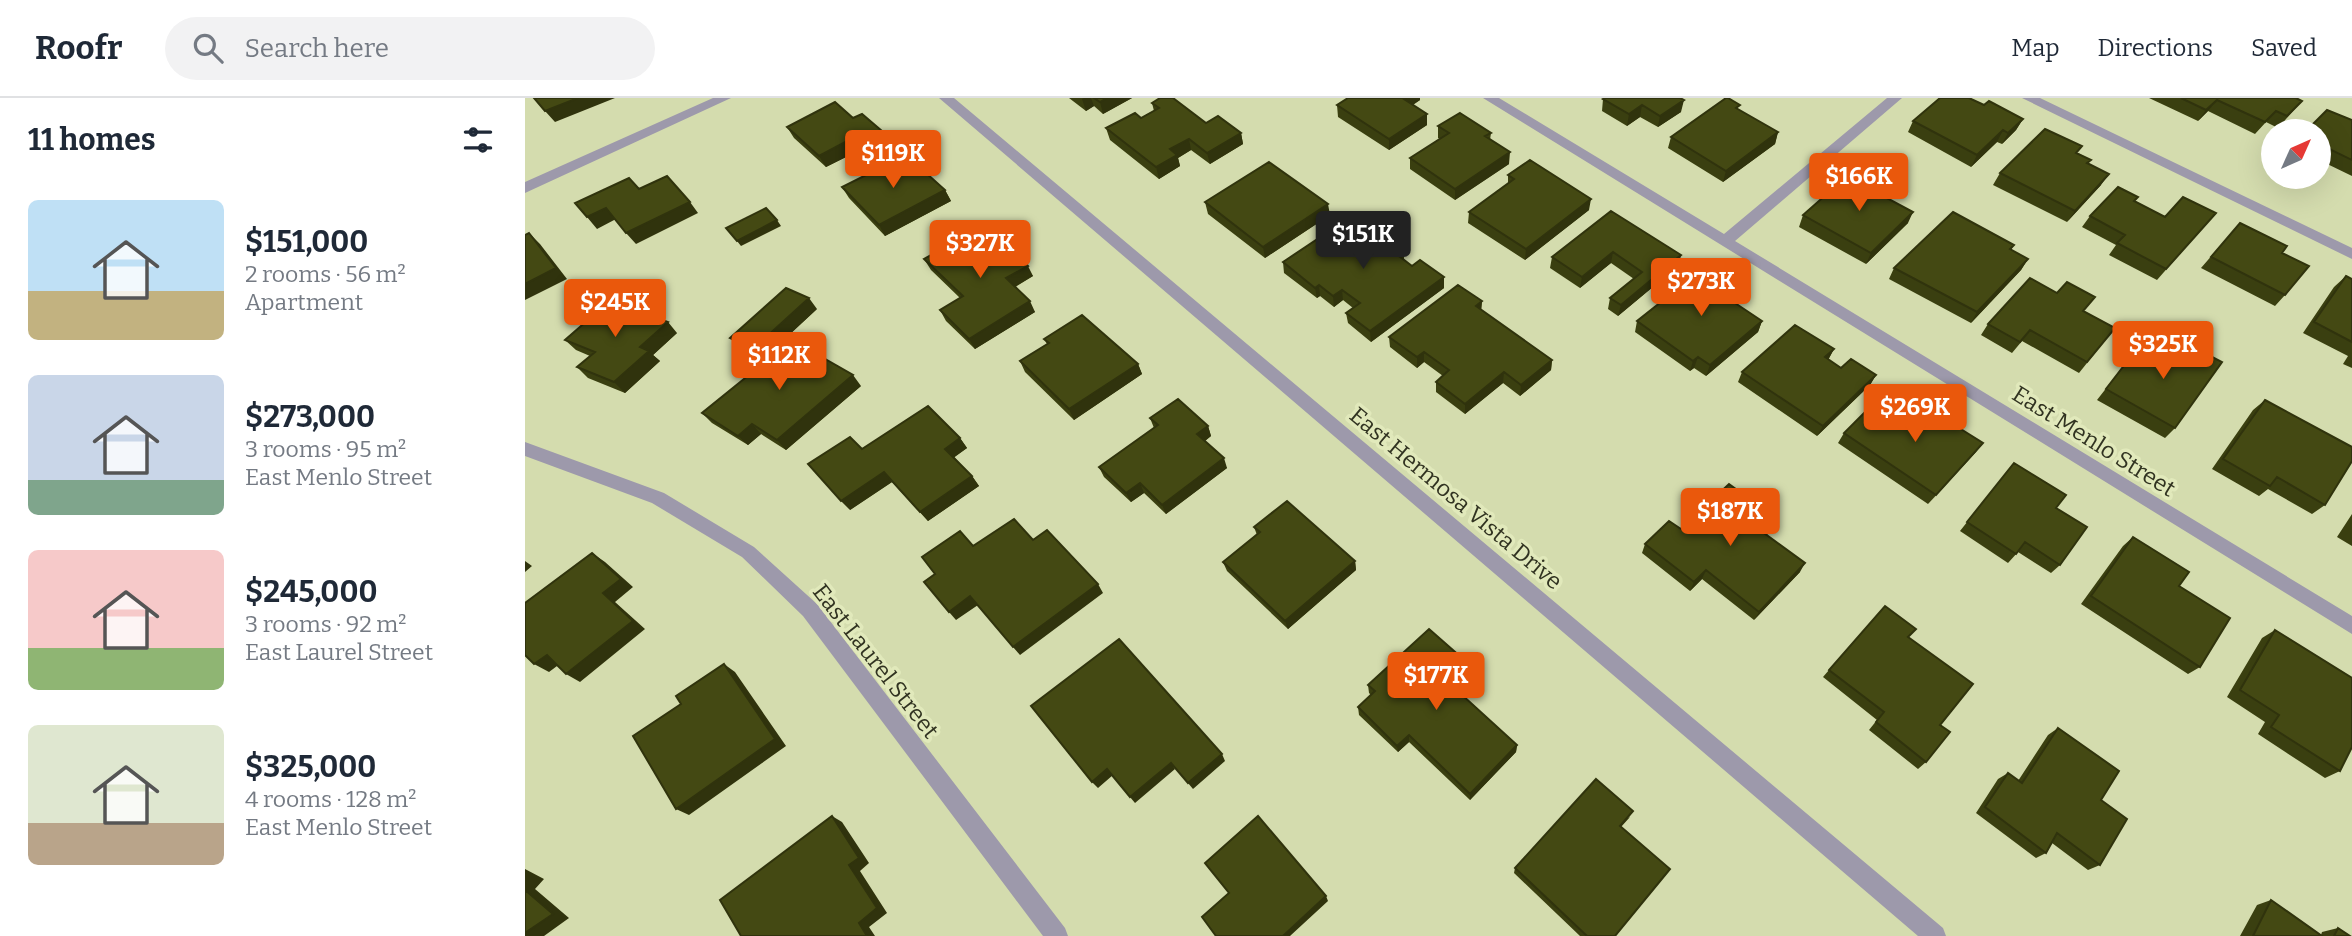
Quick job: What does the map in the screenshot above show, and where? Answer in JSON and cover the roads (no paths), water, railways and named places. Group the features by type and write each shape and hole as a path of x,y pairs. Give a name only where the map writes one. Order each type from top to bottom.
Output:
{"street":[{"path":"525,188 724,98"},
{"name":"East Hermosa Vista Drive","path":"946,98 1935,936"},
{"name":"East Menlo Street","path":"1490,98 2352,625"},
{"path":"1725,241 1895,98"},
{"path":"2029,98 2352,254"},
{"name":"East Laurel Street","path":"525,449 658,498 748,552 810,610 1057,936"}]}
